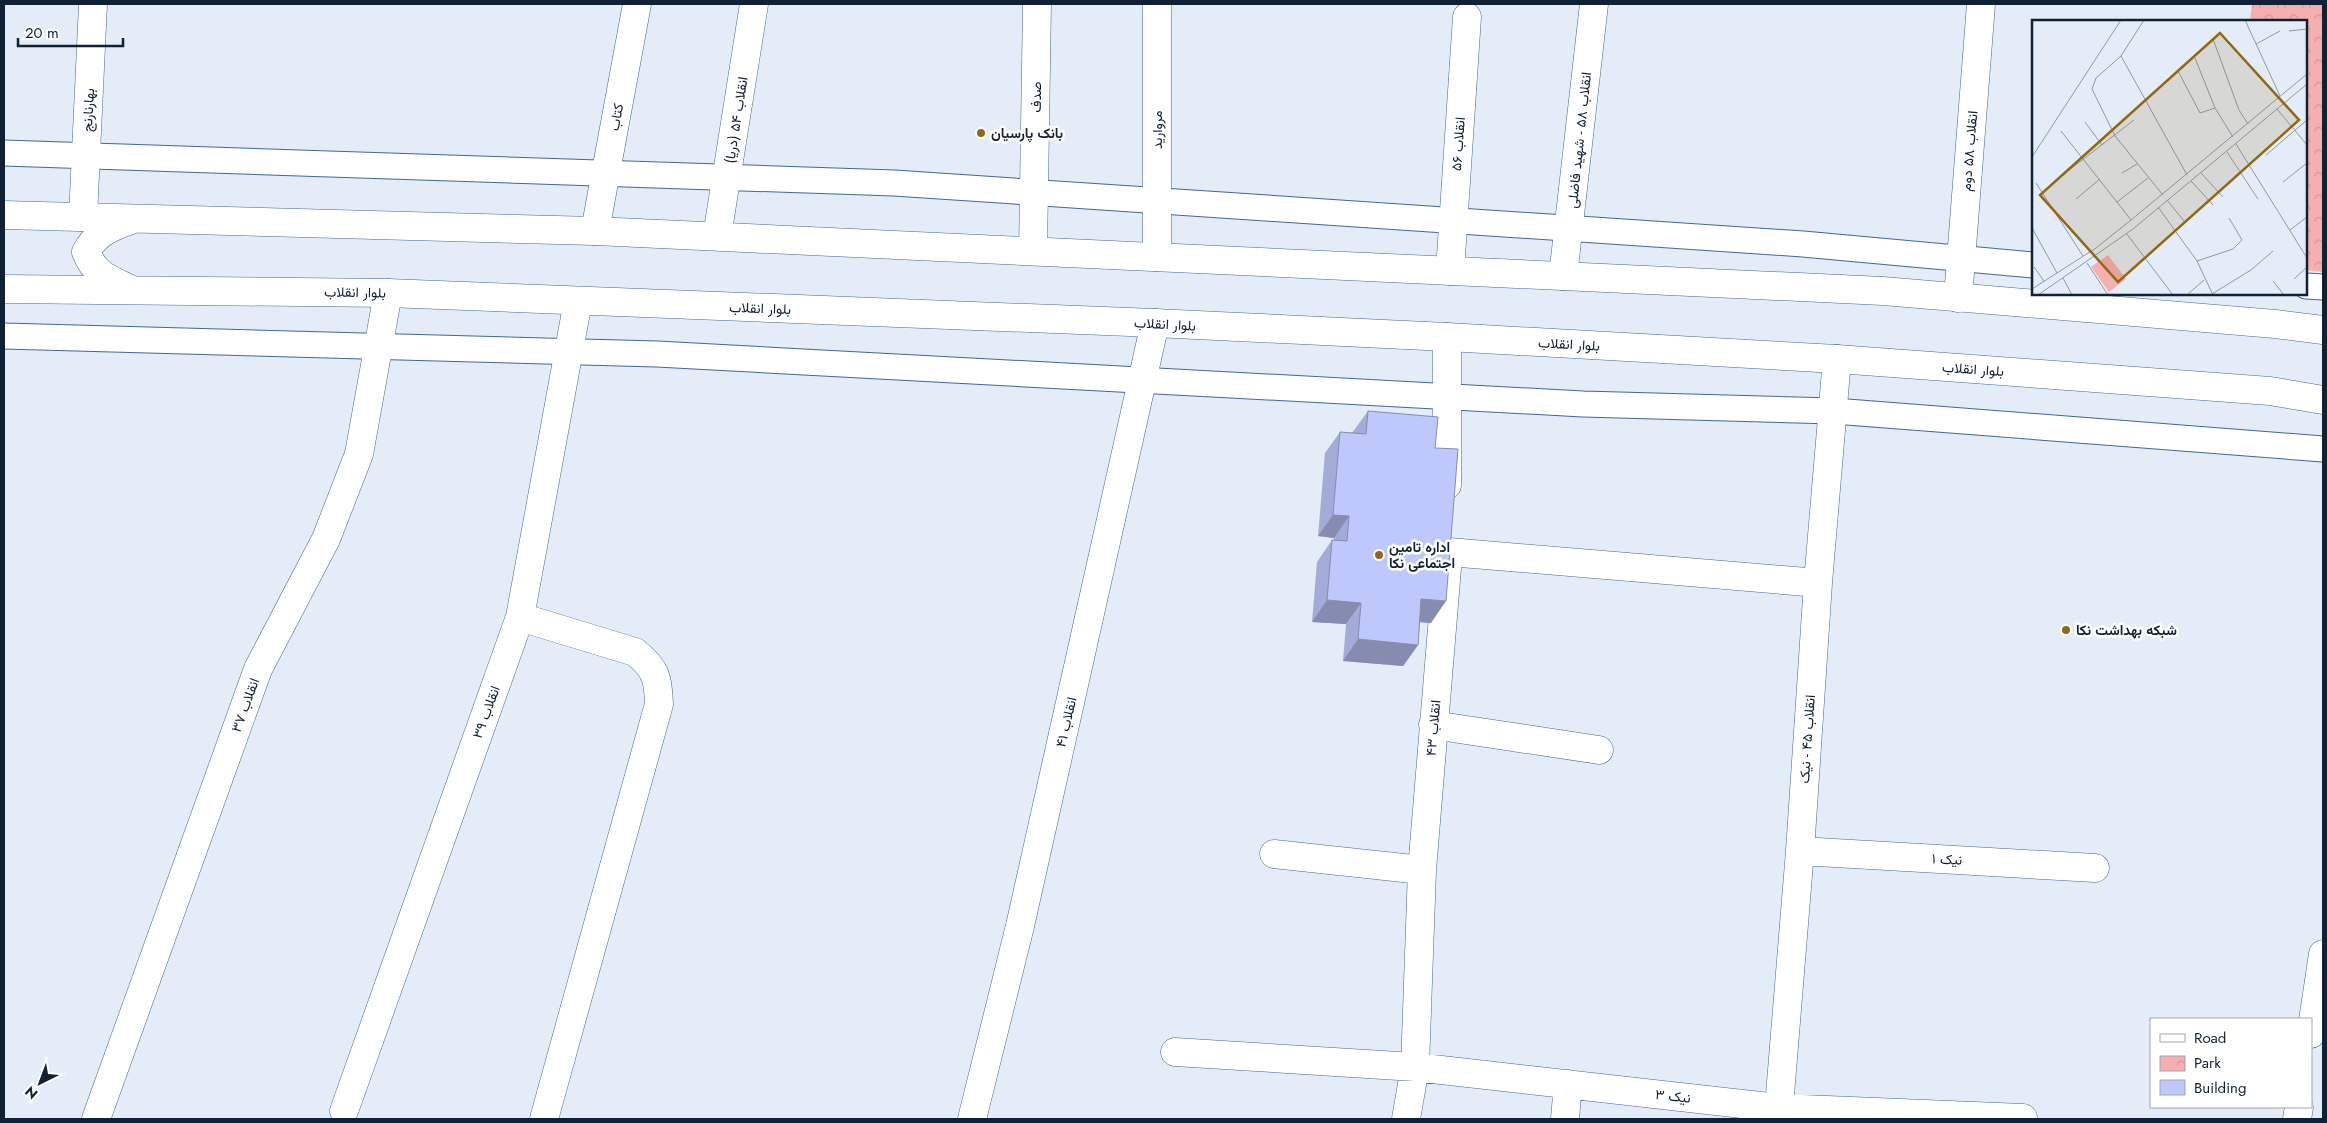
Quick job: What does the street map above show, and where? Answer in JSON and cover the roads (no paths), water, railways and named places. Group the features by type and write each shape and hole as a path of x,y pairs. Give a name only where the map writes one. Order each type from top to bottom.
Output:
{"street":[{"name":"بهارنارنج","path":"83,217 93,4"},
{"name":"کتاب","path":"595,231 637,4"},
{"name":"انقلاب ۵۴ (دریا)","path":"717,236 754,4"},
{"name":"صدف","path":"1033,251 1037,4"},
{"name":"مروارید","path":"1157,4 1158,257"},
{"name":"انقلاب ۵۸ - شهید فاضلی","path":"1563,276 1594,4"},
{"name":"انقلاب ۵۸ دوم","path":"1958,298 1981,4"},
{"name":"انقلاب ۵۶","path":"1450,271 1467,17"},
{"path":"4,153 894,183 1804,244 2032,265"},
{"path":"4,215 595,231 1883,291 2265,323 2323,330"},
{"path":"133,290 107,278 92,267 86,252 93,240 109,228 137,218"},
{"path":"2307,286 2323,287"},
{"name":"بلوار انقلاب","path":"4,290 388,292 1155,323 1837,359 2270,391 2323,400"},
{"name":"انقلاب ۳۷","path":"96,1119 258,669 326,539 359,454 388,292"},
{"name":"انقلاب ۳۹","path":"344,1111 520,617 578,301"},
{"name":"انقلاب ۴۱","path":"972,1119 1020,926 1155,323"},
{"path":"4,336 658,354 1142,381 1446,395 1583,404 1834,411 2323,450"},
{"name":"انقلاب ۴۳","path":"1406,1119 1415,1067 1422,870 1448,532 1447,337"},
{"name":"انقلاب ۴۵ - نیک","path":"1778,1113 1837,359"},
{"path":"1448,532 1818,583"},
{"path":"520,617 635,652 649,663 658,680 659,704 544,1119"},
{"path":"1433,725 1599,750"},
{"name":"نیک ۱","path":"1800,851 2095,868"},
{"path":"1274,854 1422,870"},
{"path":"2312,1027 2323,954"},
{"name":"نیک ۳","path":"1175,1052 1415,1067 1568,1084 1778,1113 2023,1118"},
{"path":"1565,1119 1568,1084"}],"place":[{"name":"بانک پارسیان","path":"981,133"},
{"name":"اداره تامین اجتماعی نکا","path":"1379,555"},
{"name":"شبکه بهداشت نکا","path":"2066,630"}]}
